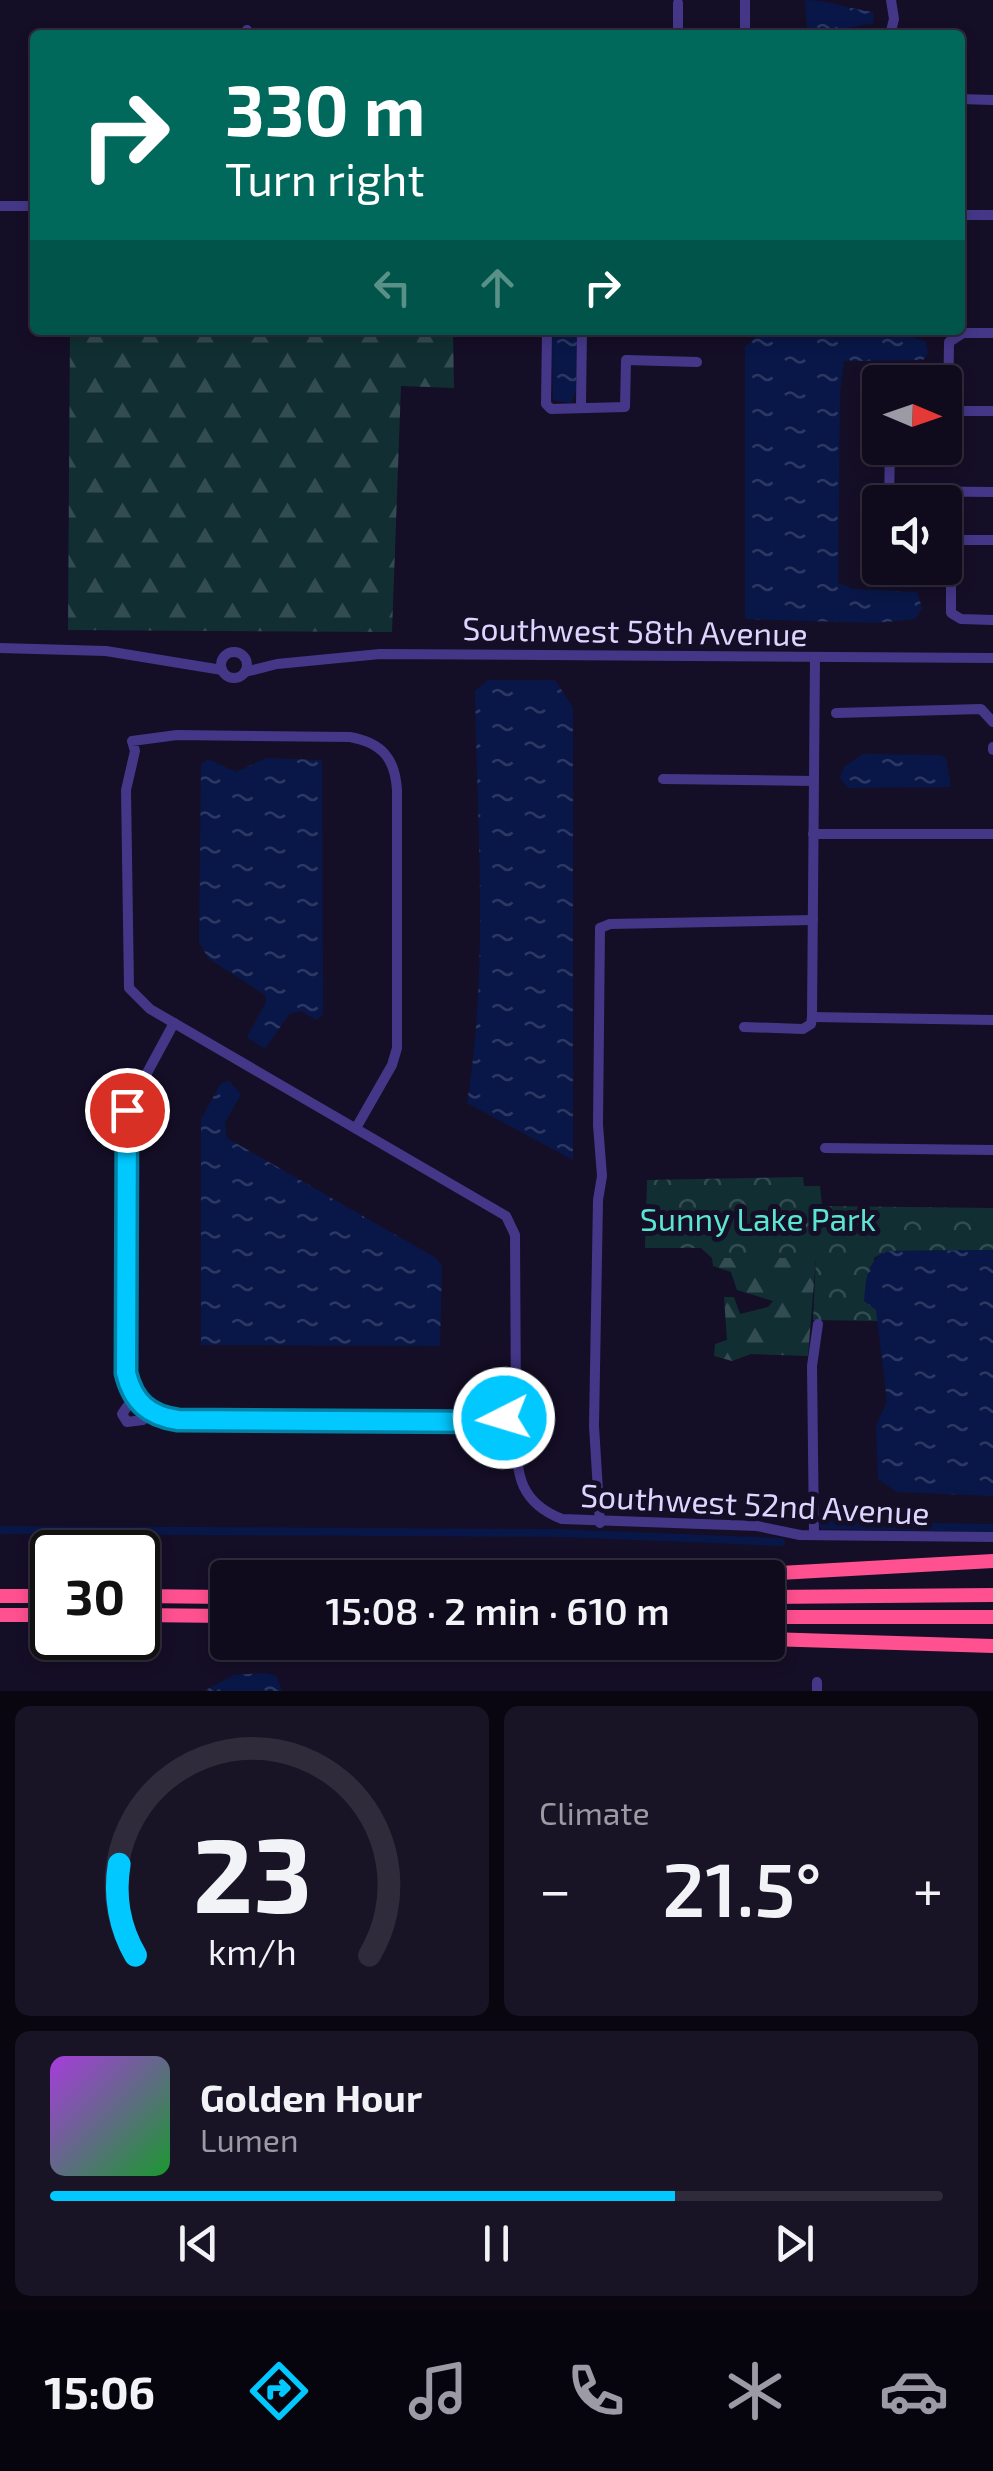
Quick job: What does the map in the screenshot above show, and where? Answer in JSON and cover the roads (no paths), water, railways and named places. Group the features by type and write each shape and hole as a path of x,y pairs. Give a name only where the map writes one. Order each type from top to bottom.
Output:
{"highway":[{"path":"785,1573 993,1561"},
{"path":"785,1598 993,1595"},
{"path":"0,1596 30,1596"},
{"path":"160,1596 210,1597"},
{"path":"0,1615 30,1615"},
{"path":"160,1615 210,1616"},
{"path":"785,1617 993,1616"},
{"path":"785,1640 993,1646"}],"street":[{"path":"745,0 745,30"},
{"path":"890,0 894,19 891,30"},
{"path":"678,4 678,30"},
{"path":"965,99 993,100"},
{"path":"0,206 30,206"},
{"path":"965,215 993,215"},
{"path":"965,332 993,333"},
{"path":"547,335 546,404 552,409 625,407 626,360 697,362"},
{"path":"581,406 582,335"},
{"path":"948,365 948,347 957,335"},
{"path":"962,411 993,411"},
{"path":"962,493 993,492"},
{"path":"962,540 993,540"},
{"path":"949,585 954,617 993,620"},
{"path":"0,648 106,651 190,663 222,670 233,678 245,672 244,656 231,652 190,663"},
{"name":"Southwest 58th Avenue","path":"245,672 276,664 380,654 993,658"},
{"path":"222,670 223,656"},
{"name":"Southwest 58th Avenue","path":"244,656 276,664"},
{"path":"744,1027 803,1029 812,1017 815,657"},
{"path":"836,713 943,709 990,718"},
{"path":"356,1128 392,1065 396,1048 396,778 390,757 376,744 350,736 176,735 132,740 135,751 126,790 127,980 141,1003 174,1023 356,1128 497,1209 512,1226 516,1409"},
{"path":"664,779 813,781"},
{"path":"813,834 993,834"},
{"path":"600,1522 594,1426 598,1200 602,1176 598,1125 600,928 610,924 688,920 812,920"},
{"path":"812,1017 993,1020"},
{"path":"174,1023 127,1110 126,1373 134,1396 150,1413 178,1420 503,1422"},
{"path":"825,1148 993,1150"},
{"path":"814,1535 812,1366 818,1324"},
{"path":"134,1396 124,1406 122,1414 127,1422 135,1423 150,1413"},
{"path":"516,1409 525,1413 529,1422 525,1431 516,1435 507,1431 503,1422 516,1409"},
{"name":"Southwest 52nd Avenue","path":"516,1435 518,1479 533,1503 562,1520 757,1526 814,1535 993,1537"}],"water":[{"path":"805,0 873,12 874,23 835,30 807,28"},
{"path":"552,335 577,335 576,391 571,403 553,400"},
{"path":"756,337 912,337 926,342 928,354 923,360 844,361 840,391 838,583 853,589 917,592 922,608 915,619 875,623 745,619 745,347"},
{"path":"488,680 555,680 573,708 573,1160 467,1103 480,949 475,691"},
{"path":"863,754 940,755 946,758 951,787 848,788 840,778 844,767"},
{"path":"266,758 322,760 323,1014 316,1020 301,1011 289,1014 265,1049 247,1037 266,1002 265,995 208,958 199,942 201,765 208,759 236,772"},
{"path":"229,1081 241,1094 225,1123 227,1138 436,1258 442,1266 440,1346 201,1345 201,1119 221,1083"},
{"path":"993,1250 993,1496 897,1492 878,1479 876,1425 887,1402 876,1310 864,1301 868,1272 886,1251"},
{"path":"234,1675 276,1676 282,1691 204,1691"}],"waterway":[{"path":"823,1525 993,1528"},
{"path":"0,1530 559,1533 781,1542"}],"park label":[{"name":"Sunny Lake Park","path":"758,1218"}]}
